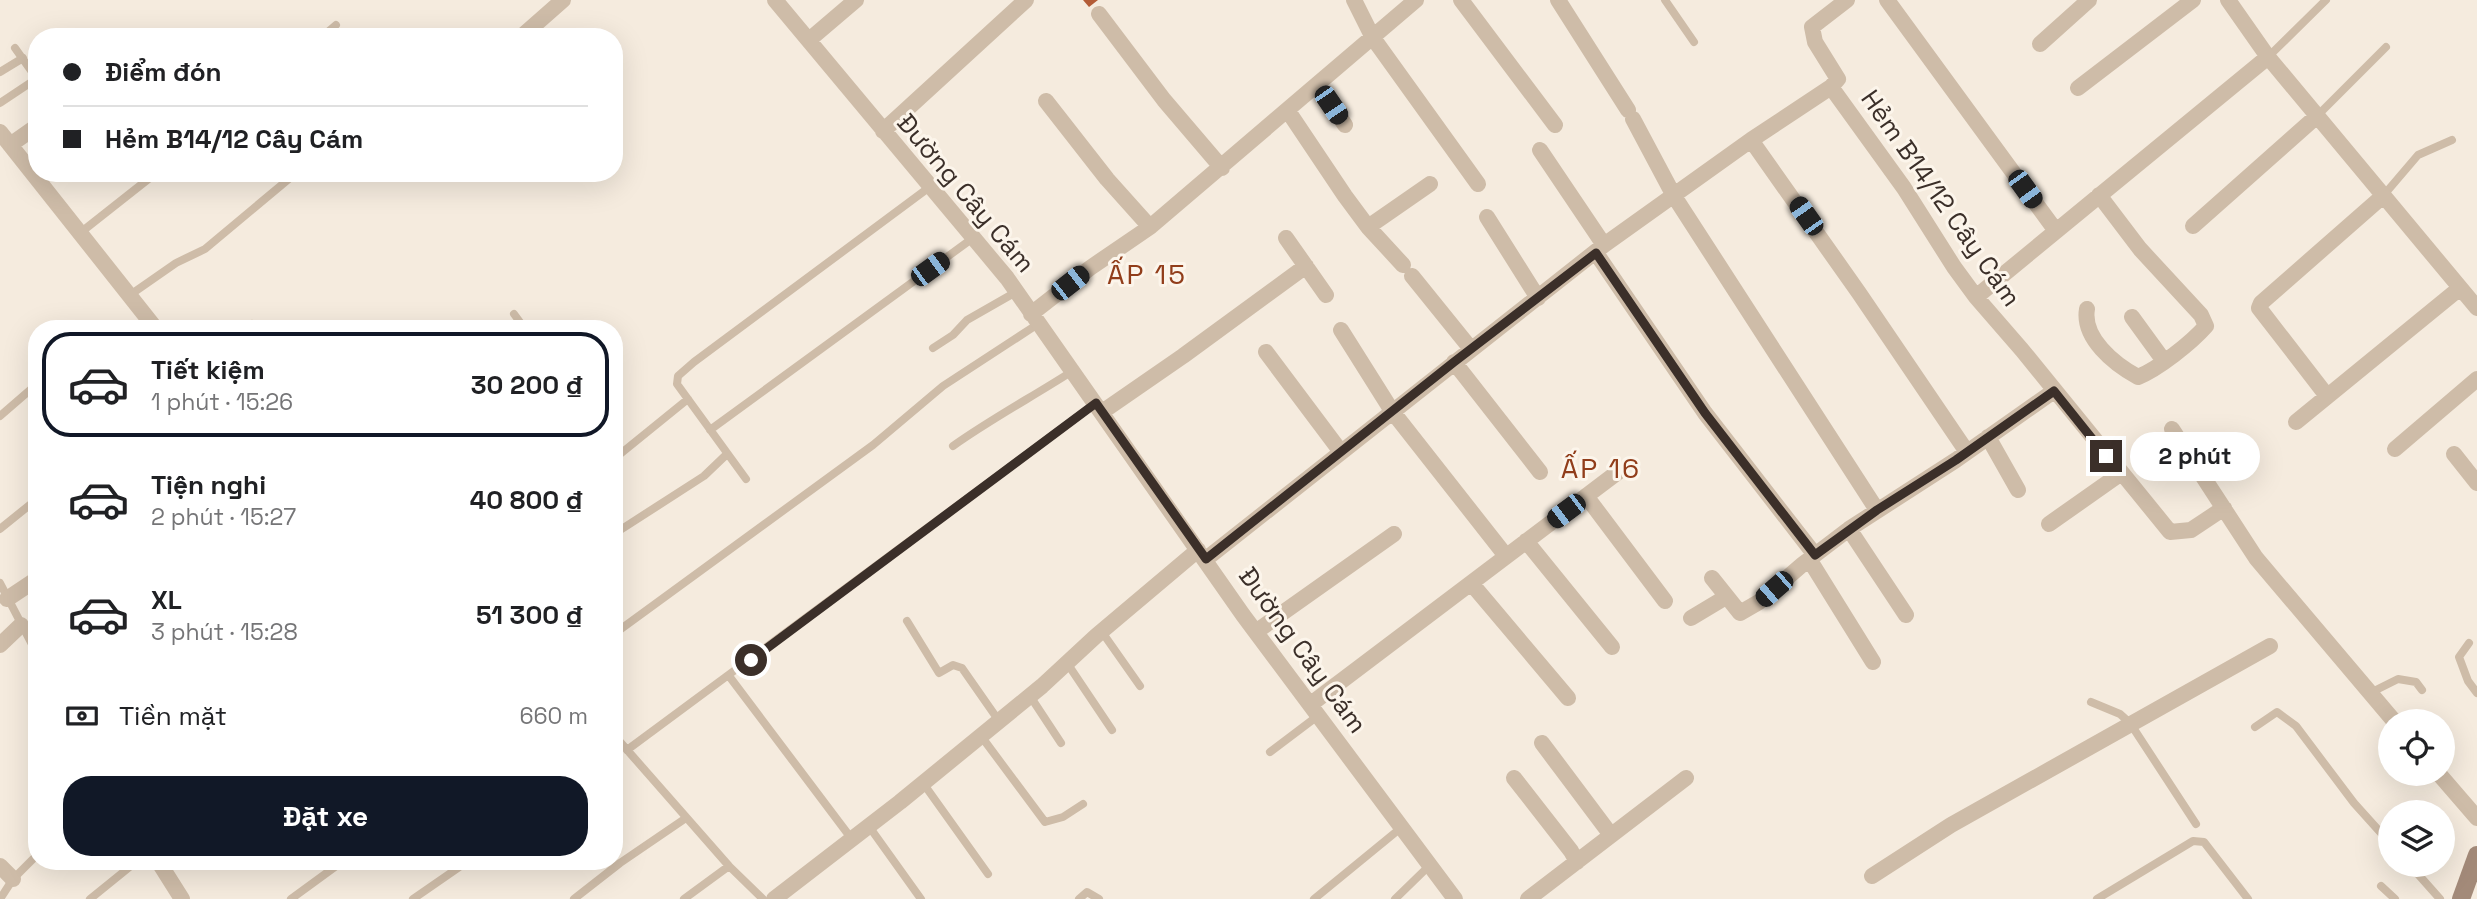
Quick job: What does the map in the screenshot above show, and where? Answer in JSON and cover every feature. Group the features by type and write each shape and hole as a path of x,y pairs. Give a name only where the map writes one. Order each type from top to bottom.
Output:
{"street":[{"name":"Đường Cây Cám","path":"775,0 1016,292 1243,614 1455,899"},
{"path":"809,40 856,0"},
{"path":"883,131 1026,0"},
{"path":"1353,0 1373,38 1478,184"},
{"path":"1034,319 1090,268 1150,227 1222,168 1416,0"},
{"path":"1461,0 1555,125"},
{"path":"1558,0 1631,115 1674,196 1877,510"},
{"path":"774,899 981,736 1102,632 1341,452 1600,249 1831,87 1838,79 1815,42 1812,27 1847,0"},
{"path":"1887,0 2056,230"},
{"path":"2039,44 2089,0"},
{"path":"2078,88 2193,0"},
{"path":"2228,0 2268,57 2477,308"},
{"path":"530,28 554,3"},
{"path":"1099,14 1164,100 1222,168"},
{"path":"1976,297 2268,57"},
{"path":"1318,85 1345,125"},
{"name":"Hẻm B14/12 Cây Cám","path":"1831,87 1904,188 1976,297 2170,532 2191,530 2224,508"},
{"path":"1046,101 1107,179 1150,227"},
{"path":"1288,111 1368,227 1408,270 1471,349"},
{"path":"2193,226 2317,116"},
{"path":"28,130 3,143 28,172"},
{"path":"1752,140 1967,452"},
{"path":"1540,150 1705,413 1812,557 1873,662"},
{"path":"36,182 149,320"},
{"path":"1368,227 1430,184"},
{"path":"2087,309 2085,320 2089,333 2121,368 2137,377 2151,372 2206,326 2201,315 2140,249 2099,195"},
{"path":"2327,396 2259,308 2261,303 2383,196"},
{"path":"1487,217 1538,298"},
{"path":"1286,237 1326,295"},
{"path":"1099,408 1183,356 1306,266"},
{"path":"2296,422 2460,288"},
{"path":"2132,317 2164,361"},
{"path":"1341,330 1392,411 1506,556"},
{"path":"1266,352 1341,452"},
{"path":"1454,362 1540,472"},
{"path":"2395,449 2477,379"},
{"path":"1712,578 1740,613 1759,602 1849,529 1988,438 2054,391"},
{"path":"2172,429 2256,558 2384,709"},
{"path":"1988,438 2018,490"},
{"path":"2454,454 2477,483"},
{"path":"1315,709 1471,583 1618,472"},
{"path":"2049,524 2120,474"},
{"path":"1586,496 1665,601"},
{"path":"1849,529 1906,615"},
{"path":"1257,631 1394,534"},
{"path":"1526,541 1612,647"},
{"path":"1471,583 1568,698"},
{"path":"7,599 28,585"},
{"path":"1691,618 1726,597"},
{"path":"0,645 21,625"},
{"path":"1872,876 1951,825 2270,646"},
{"path":"1542,743 1611,835"},
{"path":"1514,778 1577,862"},
{"path":"1528,899 1686,778"},
{"path":"2449,786 2477,818"},
{"path":"2461,899 2477,855"},
{"path":"0,866 13,879"},
{"path":"166,870 182,899"}],"lane":[{"path":"1665,0 1694,42"},
{"path":"2268,57 2326,0"},
{"path":"332,28 336,25"},
{"path":"2317,116 2386,47"},
{"path":"15,48 28,66"},
{"path":"0,72 23,58"},
{"path":"0,103 28,85"},
{"path":"2383,196 2418,155 2452,140"},
{"path":"80,233 145,182"},
{"path":"130,295 176,263 205,250 285,182"},
{"path":"746,479 677,384 677,379 694,362 931,186"},
{"path":"710,430 973,237"},
{"path":"933,348 953,335 967,320 1016,292"},
{"path":"514,314 518,320"},
{"path":"623,627 873,445 943,386 1034,319"},
{"path":"953,446 1071,372"},
{"path":"0,416 28,392"},
{"path":"623,452 688,399"},
{"path":"623,746 729,676 1099,408"},
{"path":"623,528 704,476 727,454"},
{"path":"0,529 28,506"},
{"path":"0,583 28,638"},
{"path":"907,621 939,673 953,665 962,668 999,721"},
{"path":"1102,632 1140,686"},
{"path":"2469,643 2459,657 2468,681 2477,692"},
{"path":"1067,663 1112,730"},
{"path":"729,676 850,838"},
{"path":"2370,693 2398,679 2416,682 2422,690"},
{"path":"1030,696 1061,743"},
{"path":"2091,702 2120,713 2130,723 2196,824"},
{"path":"1270,752 1315,709"},
{"path":"2255,727 2277,712 2285,716 2296,726 2378,830"},
{"path":"981,736 1045,822 1063,817 1083,804"},
{"path":"623,749 729,866 763,899"},
{"path":"923,783 988,874"},
{"path":"623,861 686,818"},
{"path":"868,825 921,899"},
{"path":"1314,899 1402,827"},
{"path":"2097,899 2193,841 2204,842 2248,899"},
{"path":"0,899 13,879 28,864"},
{"path":"1395,899 1430,865"},
{"path":"684,899 729,866"},
{"path":"90,899 126,870"},
{"path":"291,899 330,870"},
{"path":"413,899 455,870"},
{"path":"575,899 611,870"},
{"path":"2421,877 2440,899"},
{"path":"2381,886 2395,899"},
{"path":"1079,899 1087,892 1099,899"}],"district":[{"name":"ẤP 15","path":"1147,274"},
{"name":"ẤP 16","path":"1601,468"}],"route":[{"path":"751,660 1096,403 1206,559 1596,253 1705,413 1815,555 1849,529 1956,460 2054,391 2106,456"}]}
